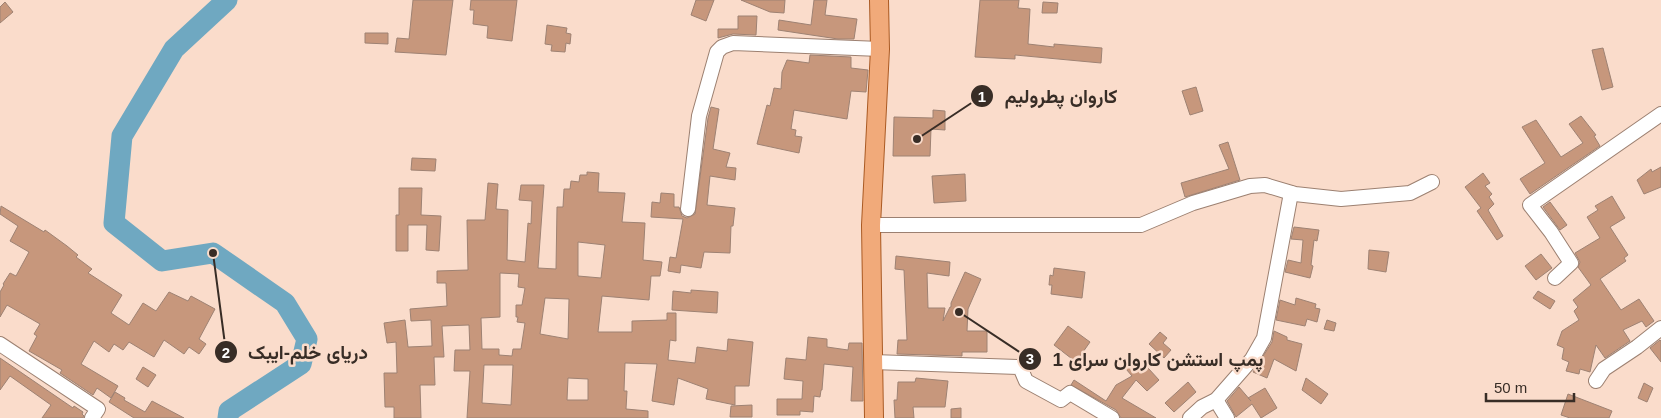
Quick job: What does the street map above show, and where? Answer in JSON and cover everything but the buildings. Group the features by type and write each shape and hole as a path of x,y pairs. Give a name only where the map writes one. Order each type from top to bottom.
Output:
{"main road":[{"path":"874,418 871,225 880,48 879,0"}],"street":[{"path":"688,209 699,116 717,52 722,47 733,43 880,48"},
{"path":"1555,278 1571,263 1530,204 1661,114"},
{"path":"871,225 1141,225 1193,203 1250,186 1265,185 1291,193 1341,199 1410,193 1432,182"},
{"path":"1190,418 1202,407 1216,400 1252,359 1264,338 1291,193"},
{"path":"1596,381 1604,369 1661,328"},
{"path":"0,344 98,409 92,418"},
{"path":"874,362 1020,367 1026,381 1061,400 1070,393 1112,418"},
{"path":"1216,400 1227,418"}],"waterway":[{"path":"227,0 174,49 122,136 114,223 162,261 213,253 285,303 307,339 301,364 229,411 228,418"}],"place":[{"name":"کاروان پطرولیم","path":"917,139"},
{"name":"دریای خلم-ایبک","path":"213,253"},
{"name":"پمپ استشن کاروان سرای 1","path":"959,312"}]}
